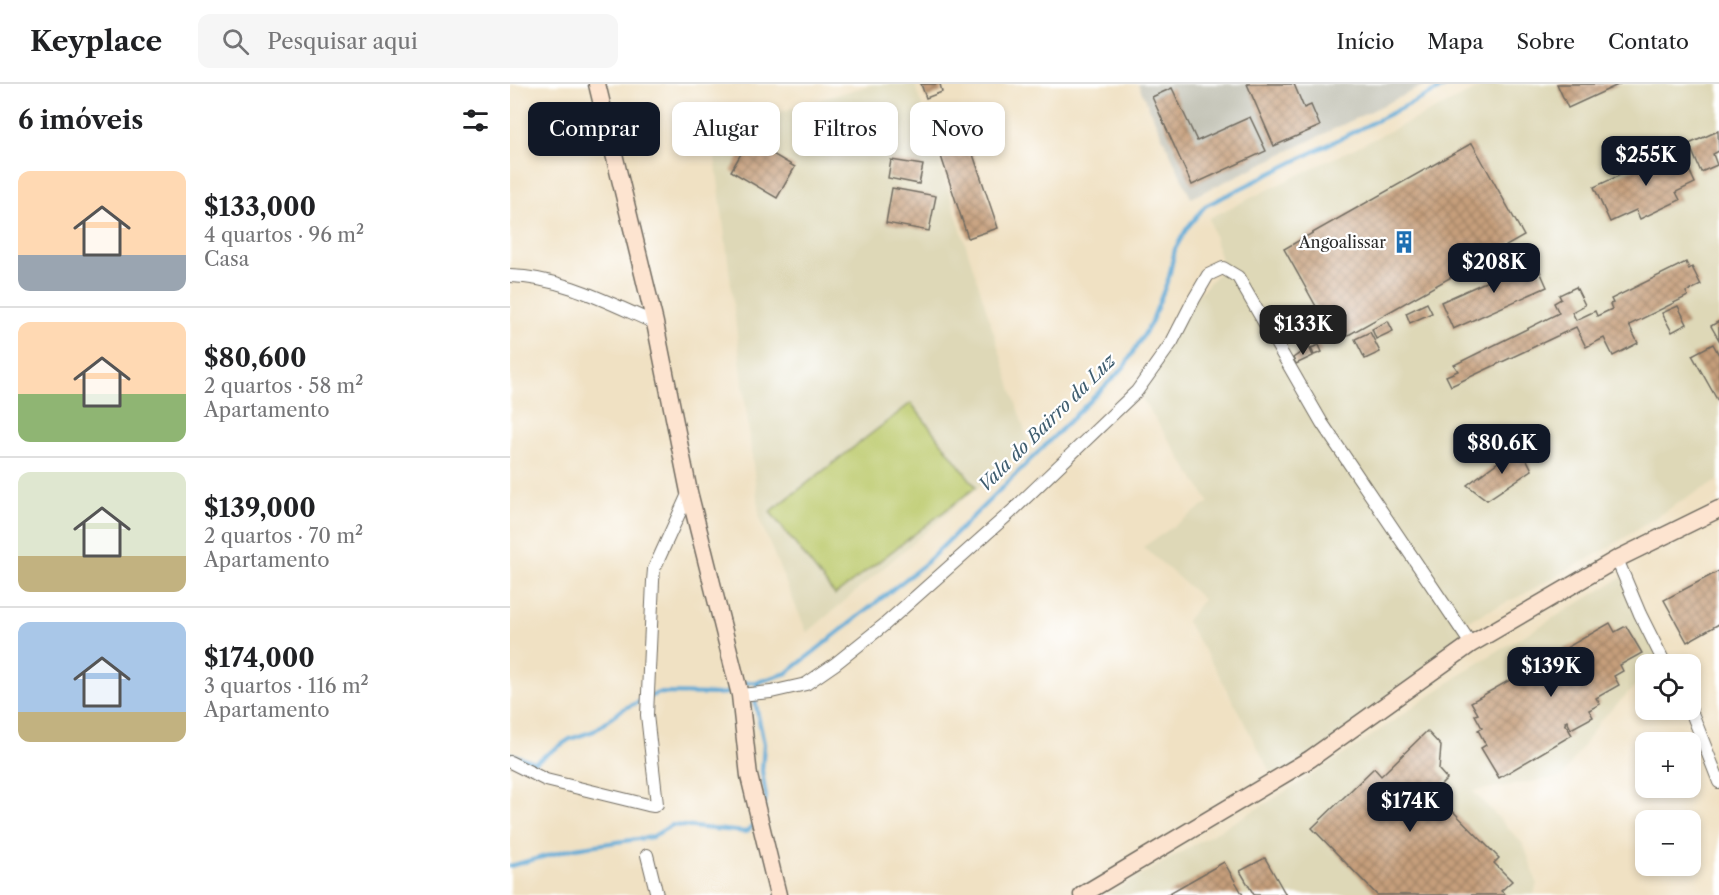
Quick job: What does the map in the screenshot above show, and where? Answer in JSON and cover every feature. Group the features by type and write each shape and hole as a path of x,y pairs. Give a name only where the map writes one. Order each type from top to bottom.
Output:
{"street":[{"path":"597,84 655,323 688,492 741,695 749,776 778,895"},
{"path":"741,695 771,692 806,684 884,625 1011,512 1137,391 1172,342 1208,275 1223,268 1238,277 1322,423 1471,644"},
{"path":"510,276 526,276 551,282 655,323"},
{"path":"510,762 546,780 648,805 657,804 647,715 654,569 688,492"},
{"path":"1082,895 1319,753 1471,644 1617,559 1719,509"},
{"path":"1617,559 1660,654"},
{"path":"1695,720 1719,782"},
{"path":"647,855 657,895"}],"shaded area":[{"path":"873,84 915,84 921,102 910,102 910,156 938,156 1029,444 807,633 760,521 715,156 780,156 780,112 792,108 792,156 898,156 898,102 813,102"},
{"path":"1138,84 1427,84 1191,198"},
{"path":"1488,84 1719,84 1719,480 1683,500 1610,547 1522,595 1459,625 1471,644 1275,781 1218,673 1186,621 1203,599 1143,547 1209,502 1137,391 1194,299 1223,268 1209,218"},
{"path":"1624,576 1660,654 1635,654 1635,686 1599,722 1562,777 1473,791 1524,845 1537,883 1534,895 1107,895 1265,804 1351,750 1479,662"}],"green space":[{"path":"911,403 976,487 835,595 770,512"}],"building":[{"path":"921,84 940,84 942,92 926,98"},
{"path":"1247,84 1294,84 1304,108 1311,105 1320,126 1274,146"},
{"path":"1557,84 1620,84 1568,108"},
{"path":"1172,88 1197,141 1250,117 1266,151 1192,185 1152,97"},
{"path":"1718,131 1719,151 1713,154 1717,165 1701,172 1689,144"},
{"name":"Angoalissar","path":"1472,143 1524,236 1336,342 1284,249"},
{"path":"1679,148 1695,183 1676,192 1680,200 1640,219 1636,210 1610,222 1594,187"},
{"path":"740,156 776,156 795,167 777,198 731,171"},
{"path":"941,156 974,156 998,228 968,238"},
{"path":"891,160 923,165 919,184 888,178"},
{"path":"892,188 936,196 929,231 886,223"},
{"path":"1535,260 1547,287 1453,329 1441,302"},
{"path":"1686,262 1689,269 1692,267 1701,285 1686,292 1688,296 1629,325 1638,343 1613,356 1604,338 1586,347 1576,327 1451,386 1446,376 1458,371 1454,365 1559,313 1554,303 1561,299 1559,295 1576,287 1585,305 1572,312 1576,320 1595,311 1597,316 1612,309 1611,299"},
{"path":"1427,303 1432,313 1410,323 1406,313"},
{"path":"1678,306 1687,324 1672,332 1662,313"},
{"path":"1388,321 1393,331 1376,339 1372,329"},
{"path":"1719,321 1719,340 1711,326"},
{"path":"1370,332 1380,352 1365,359 1355,339"},
{"path":"1713,344 1719,355 1719,403 1692,355"},
{"path":"1319,345 1322,352 1314,355 1311,348"},
{"path":"1309,347 1313,356 1296,364 1293,358"},
{"path":"1520,446 1532,470 1487,500 1467,485"},
{"path":"1719,571 1719,624 1687,642 1664,600"},
{"path":"1610,623 1615,632 1626,626 1642,653 1635,654 1635,657 1620,665 1623,671 1614,676 1619,685 1596,698 1600,704 1589,710 1593,717 1571,729 1567,721 1565,723 1572,735 1499,778 1481,748 1486,745 1478,730 1482,728 1475,715 1478,714 1471,702"},
{"path":"1427,731 1441,746 1439,770 1447,779 1434,792 1499,858 1494,863 1512,881 1501,891 1506,895 1377,895 1312,828 1374,768 1381,776"},
{"path":"1265,858 1286,895 1254,895 1240,871"},
{"path":"1224,862 1243,895 1166,895"}],"waterway":[{"name":"Vala do Bairro da Luz","path":"764,808 766,797 762,771 764,744 755,701 758,682 787,673 926,563 1124,367 1151,323 1169,277 1175,249 1187,228 1205,206 1450,84"},
{"path":"743,683 758,682"},
{"path":"510,754 535,762 570,739 594,731 623,709 658,693 720,694 733,690"},
{"path":"510,866 575,848 652,837 672,825 746,832 756,822"}],"place":[{"name":"Angoalissar","path":"1404,242"}]}
